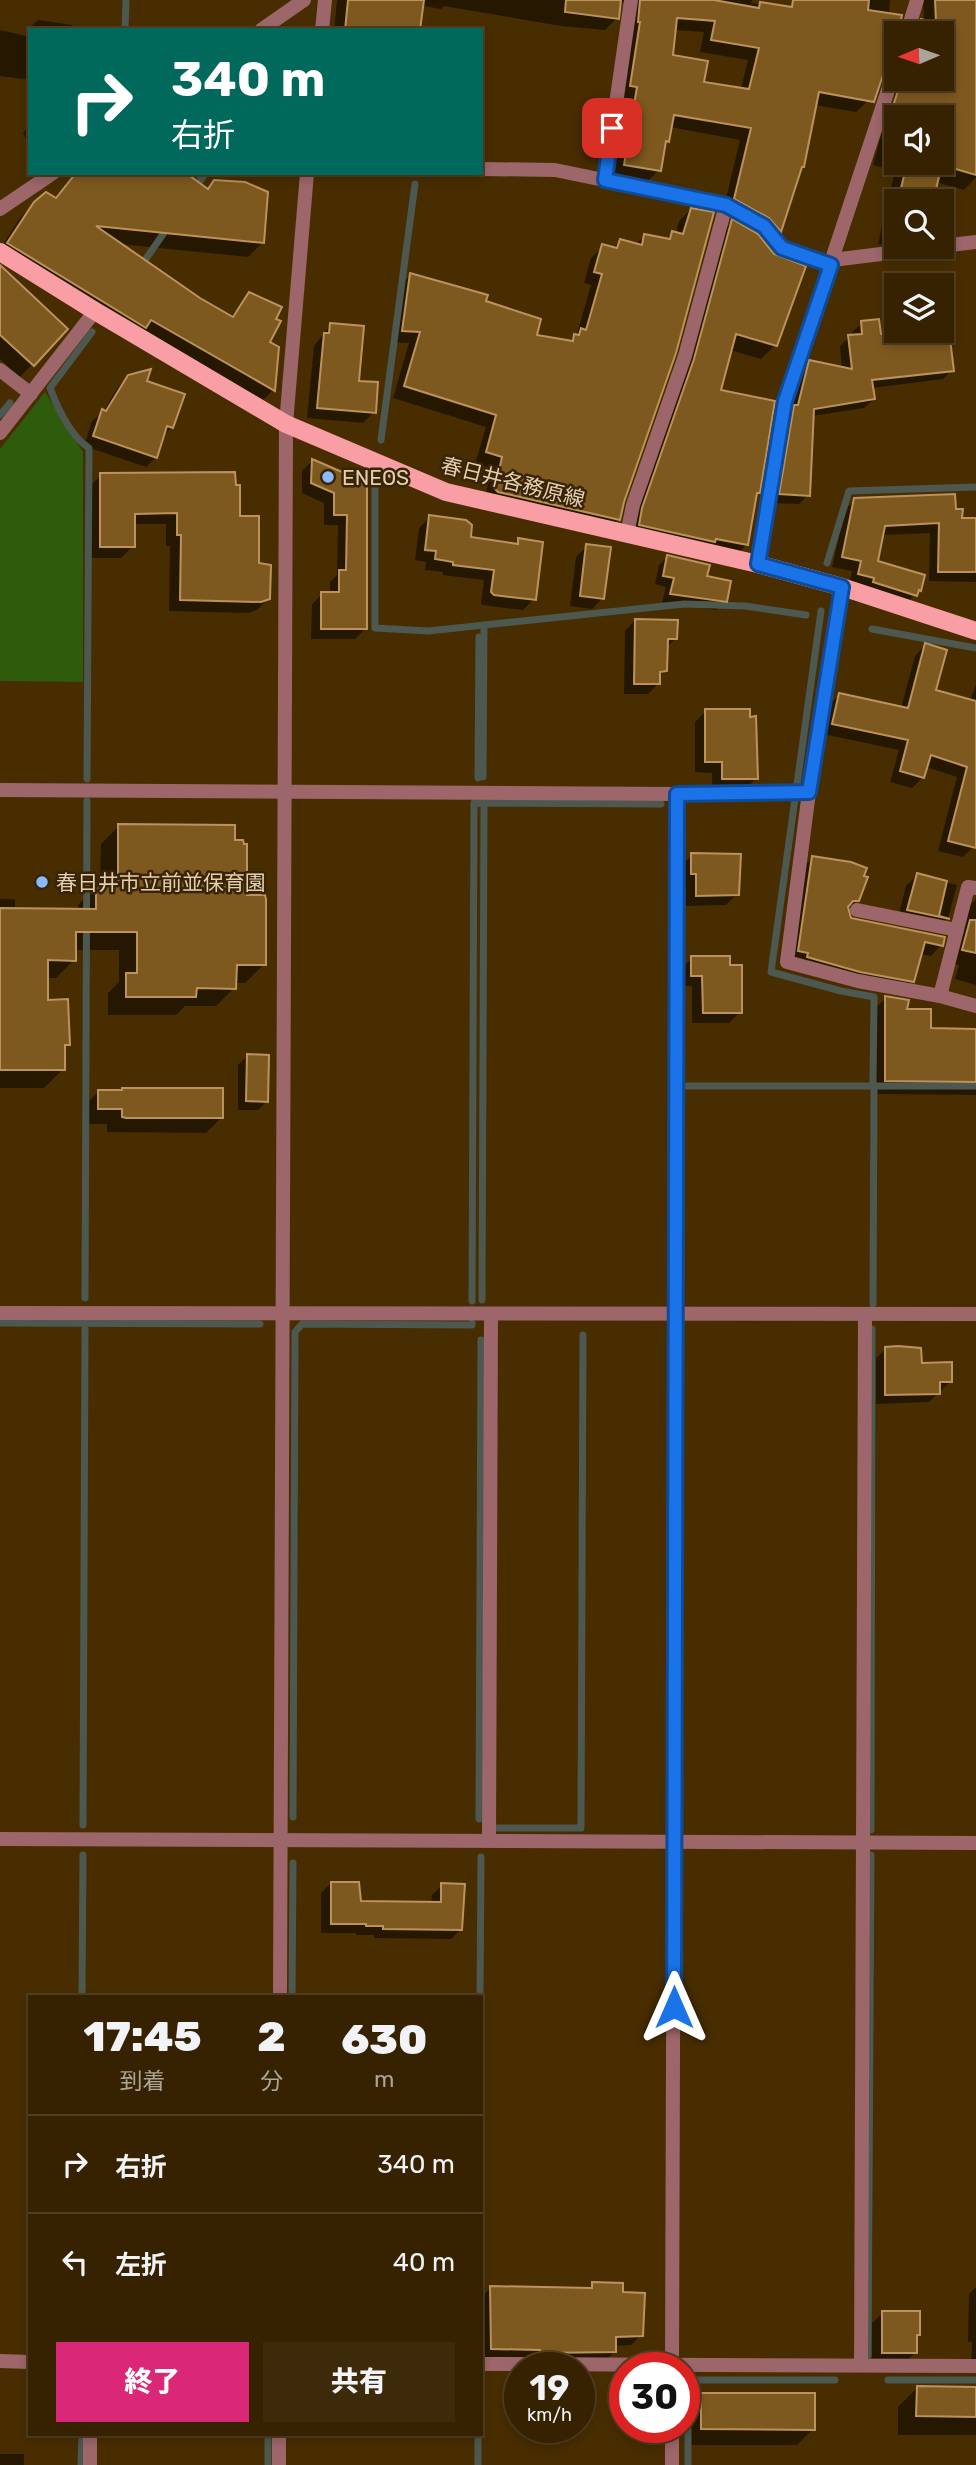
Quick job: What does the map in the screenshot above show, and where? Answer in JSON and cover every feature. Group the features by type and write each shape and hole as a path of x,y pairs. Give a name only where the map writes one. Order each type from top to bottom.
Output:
{"main road":[{"name":"春日井各務原線","path":"0,252 94,311 286,424 446,492 758,564 842,587 976,631"}],"street":[{"path":"264,28 304,0"},
{"path":"322,28 325,0"},
{"path":"605,180 631,0"},
{"path":"911,21 918,0"},
{"path":"758,564 785,401 888,91"},
{"path":"483,169 555,170 726,205 764,226 782,248 832,263 884,255"},
{"path":"0,209 49,175"},
{"path":"281,1995 286,424 307,175"},
{"path":"627,534 633,505 685,356 726,205"},
{"path":"954,245 976,242"},
{"path":"0,433 94,311"},
{"path":"0,370 31,394"},
{"path":"842,587 809,792 787,962 858,981 940,996 976,1006"},
{"path":"0,790 677,794 809,792"},
{"path":"672,2352 677,794"},
{"path":"940,996 968,887 976,888"},
{"path":"857,911 957,930"},
{"path":"0,1313 976,1314"},
{"path":"861,2365 865,1314"},
{"path":"489,1841 491,1315"},
{"path":"0,1839 976,1843"},
{"path":"0,2361 28,2361"},
{"path":"483,2364 609,2365"},
{"path":"700,2366 976,2366"},
{"path":"90,2436 90,2465"},
{"path":"279,2436 279,2465"},
{"path":"672,2443 672,2465"}],"green space":[{"path":"45,392 83,452 83,682 0,681 0,449"}],"building":[{"path":"348,0 424,0 420,28 345,28"},
{"path":"566,0 621,0 619,19 565,12"},
{"path":"640,0 714,0 759,8 760,2 792,7 793,0 869,0 868,10 902,15 901,21 884,21 884,72 874,102 819,92 804,167 781,232 769,218 734,199 751,128 674,115 661,171 624,165 637,87 630,86 640,22","holes":["677,18 715,21 711,40 759,48 749,89 704,82 708,61 673,55"]},
{"path":"935,0 976,0 976,175 954,169 954,105 893,105 898,91 954,91 954,21 936,21"},
{"path":"74,175 189,175 208,189 214,180 245,182 268,192 264,243 96,226 200,298 233,317 249,292 282,307 276,319 281,321 270,342 279,347 275,391 151,320 146,328 7,243 34,202 46,192 56,198"},
{"path":"904,175 940,175 936,189 901,189"},
{"path":"691,208 714,212 676,353 620,520 498,492 495,489 502,457 486,452 496,415 404,386 420,332 402,331 410,273 488,295 486,301 541,319 537,335 573,341 574,334 579,335 581,328 586,330 602,274 594,272 602,244 617,248 620,239 642,245 644,234 670,239 672,231 683,234"},
{"path":"732,219 758,234 774,254 806,266 777,346 736,334 721,390 775,401 760,493 757,493 748,545 716,539 715,542 639,525 642,508 694,359"},
{"path":"0,265 68,329 34,366 0,335"},
{"path":"879,319 884,343 950,343 954,371 872,380 875,399 814,409 810,496 779,494 794,405 798,405 809,360 852,369 848,335 862,334 861,321"},
{"path":"330,323 364,326 359,381 378,382 376,413 317,408 324,333 329,333"},
{"path":"151,369 147,381 185,394 173,428 167,426 157,458 93,436 102,409 106,411 128,375"},
{"path":"312,459 349,475 367,476 367,629 321,629 321,592 339,592 339,570 346,570 347,515 334,515 334,493 311,483"},
{"path":"235,472 236,485 240,485 240,516 259,516 259,563 271,565 270,599 261,602 180,600 181,535 177,535 177,513 135,514 135,547 100,547 100,473"},
{"path":"955,494 956,509 963,509 962,518 976,518 976,572 938,572 939,523 885,526 878,561 925,575 917,596 873,582 874,578 858,574 861,561 842,557 854,498"},
{"path":"429,515 466,520 472,525 471,537 518,544 518,538 543,542 536,600 494,595 491,592 494,570 453,565 453,562 435,559 436,551 425,550"},
{"path":"586,544 611,547 604,599 580,596"},
{"path":"667,555 710,565 707,576 731,581 727,602 670,594 674,578 663,576"},
{"path":"635,619 678,620 677,639 668,639 667,671 660,672 660,684 634,684"},
{"path":"925,643 947,650 936,690 976,701 976,848 948,841 967,767 931,755 924,778 900,771 908,740 832,724 839,693 908,708"},
{"path":"705,709 750,709 750,717 756,716 758,779 722,779 722,762 705,762"},
{"path":"118,824 235,825 235,840 243,840 244,844 247,844 247,895 265,895 266,899 266,965 237,965 236,989 197,988 196,997 126,997 126,973 137,973 137,932 76,932 76,961 48,960 48,1000 68,999 70,1045 65,1045 65,1070 0,1070 0,908 96,909 96,884 118,884"},
{"path":"691,853 741,854 739,895 696,896 696,874 691,874"},
{"path":"812,856 851,862 867,868 864,876 868,877 859,901 853,901 848,907 851,918 945,937 943,946 925,942 914,982 860,972 807,957 808,953 798,951"},
{"path":"917,873 947,881 939,916 950,919 907,910"},
{"path":"970,920 976,920 976,953 962,950"},
{"path":"691,956 730,956 730,965 742,965 742,1013 703,1013 702,976 691,976"},
{"path":"885,996 909,1000 907,1009 931,1009 931,1028 976,1029 976,1082 885,1081"},
{"path":"247,1054 269,1055 268,1102 246,1101"},
{"path":"223,1088 223,1118 126,1118 122,1117 122,1109 98,1109 98,1090"},
{"path":"885,1347 921,1348 922,1363 952,1362 952,1382 940,1382 940,1394 885,1395"},
{"path":"331,1882 359,1882 361,1901 441,1902 441,1883 465,1884 462,1930 383,1929 383,1926 366,1924 331,1924"},
{"path":"592,2282 623,2283 623,2292 645,2293 643,2336 616,2337 616,2352 491,2349 490,2286 592,2288"},
{"path":"882,2311 920,2311 917,2353 882,2353"},
{"path":"917,2386 976,2387 976,2417 916,2416"},
{"path":"701,2393 815,2393 815,2430 701,2429"}],"waterway":[{"path":"125,28 126,0"},
{"path":"195,188 203,177 200,175"},
{"path":"381,440 415,184"},
{"path":"141,266 168,227"},
{"path":"87,779 89,448 70,429 50,388 92,332"},
{"path":"0,415 10,403"},
{"path":"827,563 849,491 976,487"},
{"path":"375,488 375,628 428,631 684,604 745,606 806,615"},
{"path":"821,611 771,972 874,997 873,1084"},
{"path":"483,777 484,625"},
{"path":"872,629 976,648"},
{"path":"478,778 479,637"},
{"path":"85,1298 87,801"},
{"path":"472,1301 474,803 661,804"},
{"path":"482,1300 484,806"},
{"path":"686,1086 976,1086"},
{"path":"873,1304 874,1089"},
{"path":"0,1323 260,1324"},
{"path":"293,1817 295,1332 302,1324 472,1323"},
{"path":"83,1825 85,1329"},
{"path":"871,1830 872,1329"},
{"path":"495,1828 581,1828 583,1335"},
{"path":"479,1819 481,1340"},
{"path":"82,1995 83,1855"},
{"path":"868,2355 871,1855"},
{"path":"480,1995 481,1857"},
{"path":"292,1995 293,1863"},
{"path":"688,2465 688,2380 835,2380"},
{"path":"888,2380 976,2380"},
{"path":"81,2465 82,2436"},
{"path":"268,2436 268,2465"},
{"path":"478,2436 478,2465"}],"place":[{"name":"ENEOS","path":"328,477"},
{"name":"春日井市立前並保育園","path":"42,882"}],"route":[{"path":"612,128 605,180 726,205 764,226 782,248 831,265 785,401 758,564 842,587 809,792 677,794 674,2007"}]}
